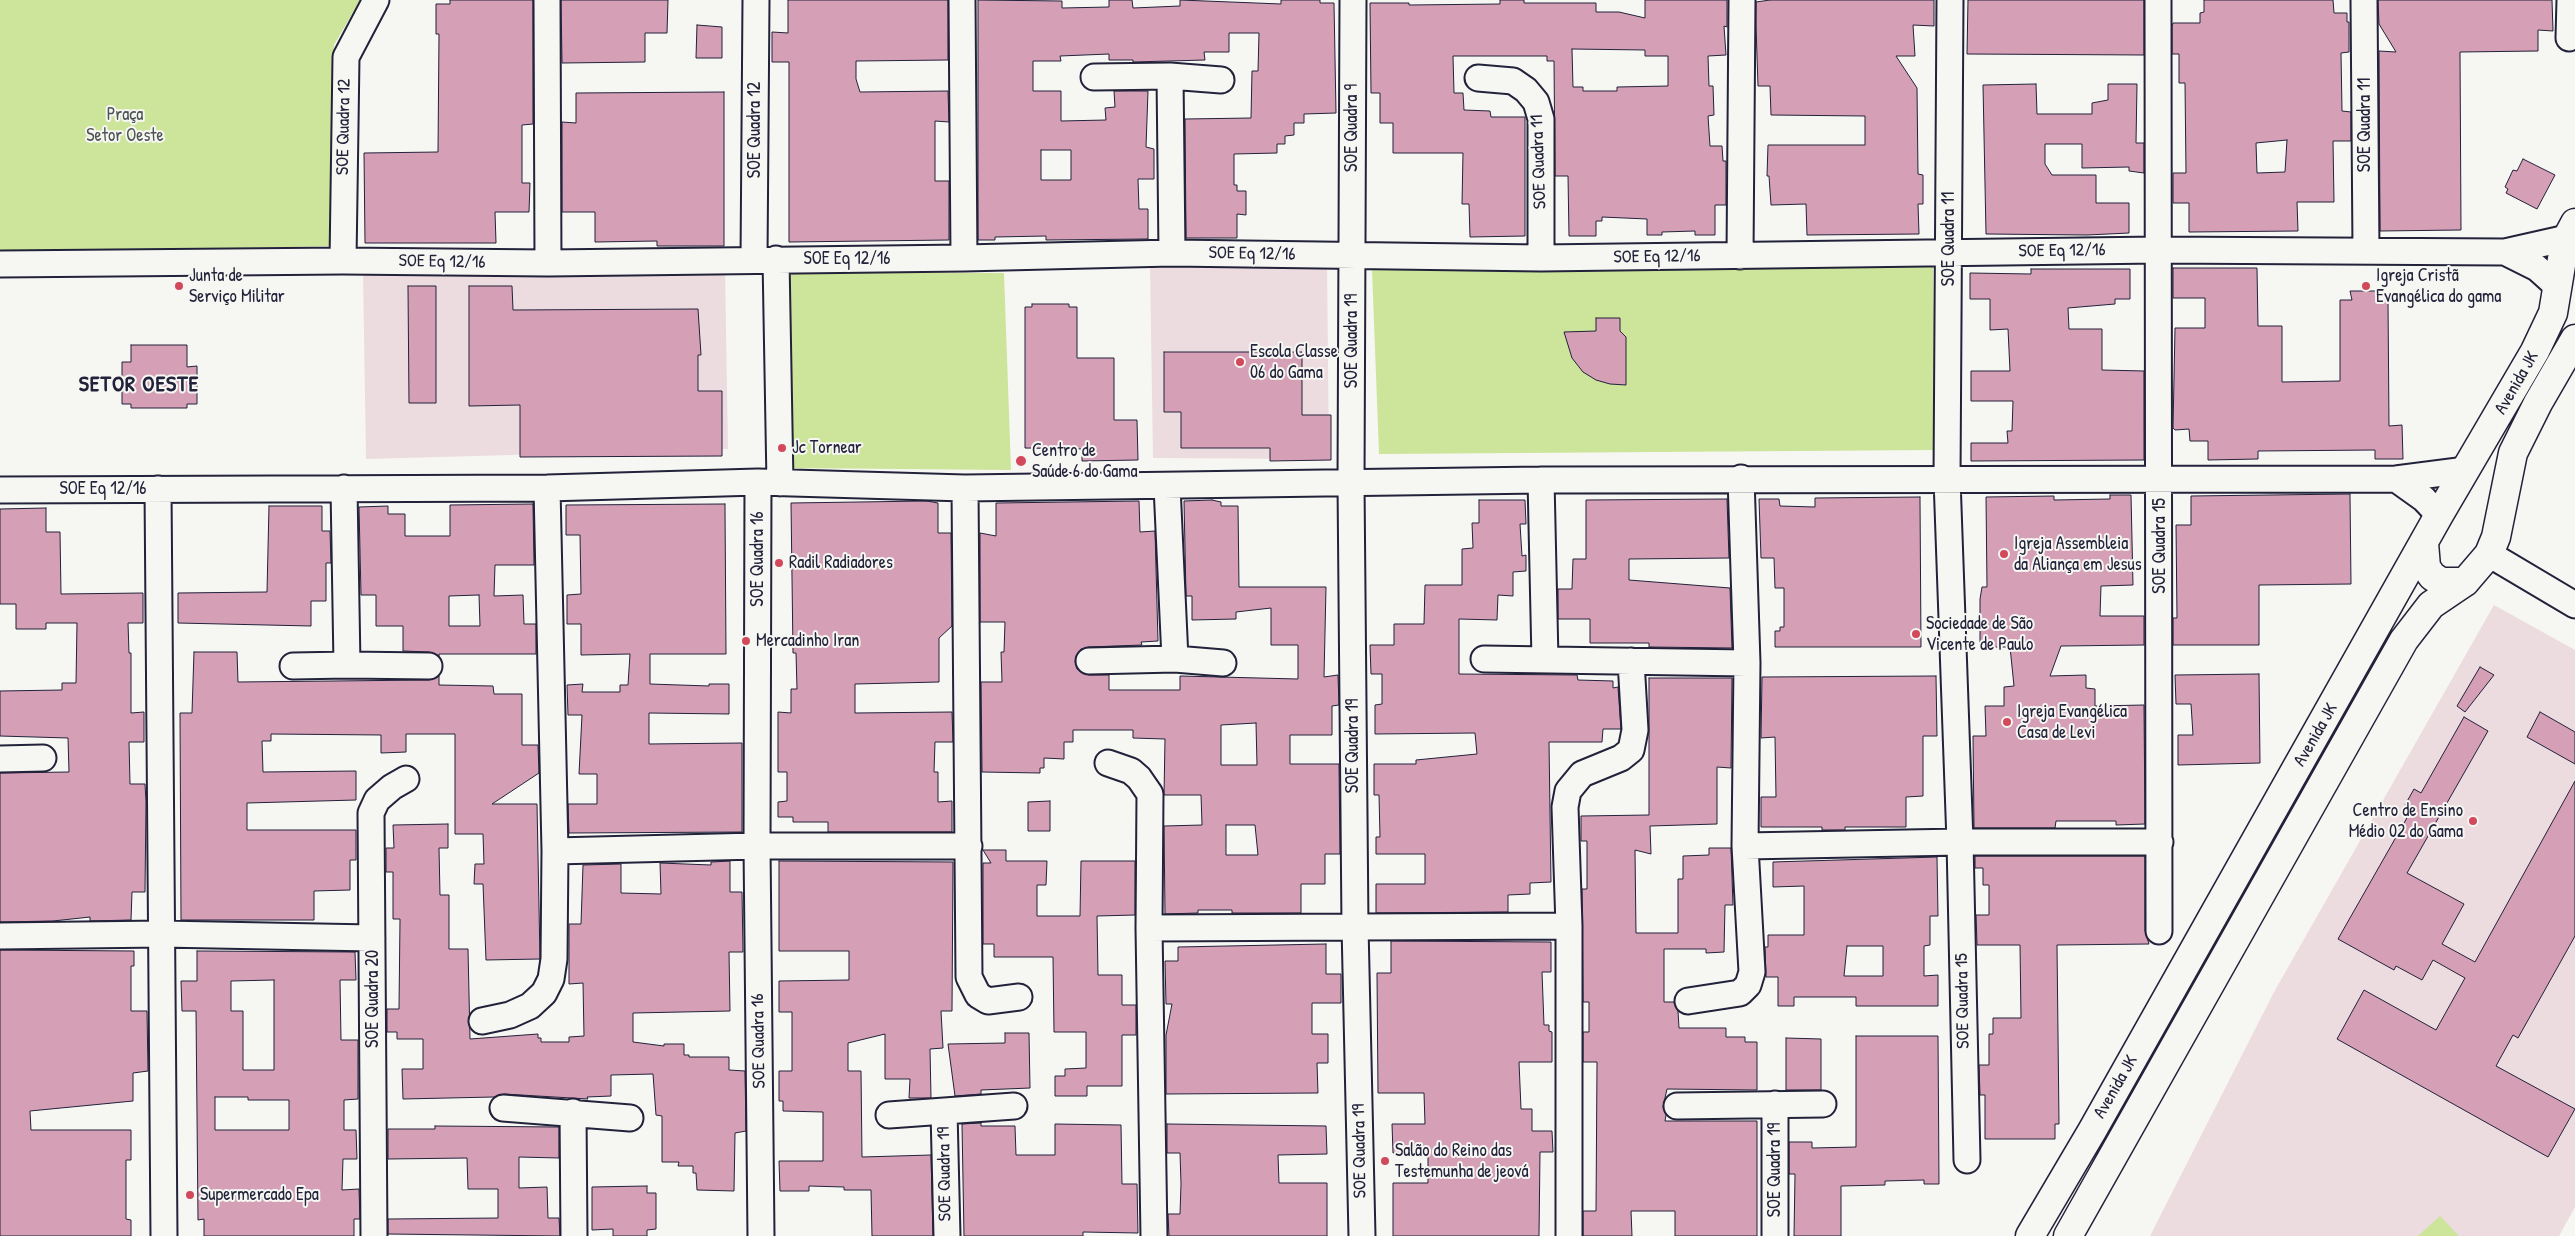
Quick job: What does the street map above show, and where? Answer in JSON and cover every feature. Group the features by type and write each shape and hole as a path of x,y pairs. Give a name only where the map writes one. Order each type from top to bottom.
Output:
{"main road":[{"name":"Avenida JK","path":"2030,1236 2102,1113 2439,516 2536,351 2553,313 2556,286 2571,231"},
{"name":"Avenida JK","path":"2068,1236 2404,640 2431,606 2465,582 2489,554 2496,537 2513,454 2538,403 2575,339"},
{"path":"2424,543 2426,567 2432,576 2440,582 2465,582"}],"street":[{"name":"SOE Quadra 12","path":"343,261 346,57 376,0"},
{"path":"547,0 548,263"},
{"name":"SOE Quadra 12","path":"756,0 765,259 769,483"},
{"path":"962,0 964,258"},
{"name":"SOE Quadra 9","path":"1352,0 1352,256"},
{"path":"1740,256 1742,0"},
{"name":"SOE Quadra 11","path":"1947,479 1950,0"},
{"path":"2158,0 2158,250"},
{"name":"SOE Quadra 11","path":"2364,0 2366,250"},
{"path":"2569,38 2570,0"},
{"path":"1170,76 1172,253"},
{"path":"1094,77 1170,76 1220,80"},
{"name":"SOE Quadra 11","path":"1478,78 1513,81 1526,90 1536,102 1541,119 1542,258"},
{"name":"SOE Eq 12/16","path":"0,264 343,261 548,263 964,258 1172,253 1542,258 2158,250 2504,252 2571,231"},
{"name":"SOE Quadra 15","path":"2158,250 2160,479 2159,931"},
{"name":"SOE Eq 12/16","path":"2504,252 2537,268 2556,286"},
{"name":"SOE Quadra 19","path":"1352,256 1351,483 1355,926 1362,1236"},
{"name":"SOE Eq 12/16","path":"0,490 547,488 769,483 965,488 1741,478 2396,479 2466,470"},
{"path":"1688,1001 1731,996 1740,993 1748,985 1752,972 1745,846 1747,663 1741,478"},
{"name":"SOE Quadra 15","path":"1947,479 1960,842 1967,1160"},
{"path":"2396,479 2424,499 2439,516"},
{"path":"1541,480 1545,660"},
{"name":"SOE Quadra 16","path":"761,1236 757,846 769,483"},
{"path":"1167,486 1175,658"},
{"path":"344,488 347,665"},
{"path":"482,1021 510,1015 530,1006 544,993 551,978 554,959 555,851 547,488"},
{"path":"965,488 969,977 972,987 978,995 988,1001 1019,997"},
{"path":"158,489 164,1236"},
{"path":"2489,554 2575,605"},
{"path":"1089,661 1175,658 1223,663"},
{"path":"1484,659 1747,663"},
{"path":"1569,1236 1569,926 1565,806 1568,791 1582,774 1621,758 1631,750 1635,730 1631,661"},
{"path":"293,666 429,666"},
{"path":"0,759 44,758"},
{"path":"1108,763 1131,771 1139,778 1150,794 1149,928 1154,1236"},
{"name":"SOE Quadra 20","path":"374,1236 371,813 377,800 392,787 406,779"},
{"path":"1745,846 1960,842 2160,842"},
{"path":"555,851 757,846 969,846"},
{"path":"1149,928 1569,926"},
{"path":"0,936 162,934 372,938"},
{"name":"SOE Quadra 19","path":"1775,1104 1775,1236"},
{"path":"1677,1106 1823,1104"},
{"path":"889,1115 1014,1106"},
{"path":"502,1108 573,1112 630,1118"},
{"name":"SOE Quadra 19","path":"944,1111 947,1236"},
{"path":"573,1112 574,1236"}],"shaded area":[{"name":"Escola Classe 06 do Gama","path":"1327,262 1329,459 1153,458 1150,266"},
{"path":"725,268 728,449 366,459 363,271"},
{"name":"Centro de Ensino Médio 02 do Gama","path":"2494,605 2575,650 2575,1207 2559,1236 2150,1236 2274,992"}],"green space":[{"name":"Praça Setor Oeste","path":"0,0 360,0 334,45 336,246 0,253"},
{"path":"1933,263 1936,450 1379,454 1372,269"},
{"path":"785,272 1004,273 1011,470 789,468"},
{"path":"2440,1216 2459,1236 2418,1236"}],"building":[{"path":"450,0 533,0 533,124 522,125 522,183 530,183 529,212 495,212 496,243 365,243 364,153 438,152 439,34 436,34 436,4 450,4"},
{"path":"561,0 668,0 667,33 645,33 645,62 562,63"},
{"path":"788,0 948,0 948,60 856,61 856,79 860,92 948,91 949,122 935,121 935,181 949,181 949,240 789,242 789,62 772,62 772,32 788,33"},
{"path":"978,0 1062,1 1062,8 1109,7 1109,0 1132,0 1133,8 1180,6 1180,0 1281,4 1281,0 1320,0 1320,3 1334,3 1336,113 1304,114 1304,123 1294,123 1294,135 1285,136 1285,144 1277,144 1277,153 1234,154 1234,185 1237,185 1237,191 1246,191 1246,215 1237,214 1237,238 1186,238 1185,119 1251,118 1252,71 1258,71 1259,33 1229,33 1229,52 1204,52 1205,60 1133,62 1133,60 1109,60 1109,54 1060,56 1061,61 1033,61 1033,91 1061,91 1061,121 1106,120 1105,108 1115,107 1114,91 1148,91 1146,147 1154,149 1154,179 1138,179 1139,209 1148,209 1148,239 1046,240 1046,236 995,237 995,240 978,240","holes":["1041,150 1071,150 1071,180 1041,180"]},
{"path":"1500,0 1524,0 1524,3 1596,3 1596,12 1619,12 1645,18 1645,0 1727,0 1727,27 1724,26 1726,55 1708,56 1709,86 1713,86 1714,115 1708,116 1710,146 1722,146 1723,161 1726,161 1726,205 1715,205 1715,235 1695,235 1695,231 1662,232 1662,235 1647,235 1647,219 1602,217 1602,221 1596,221 1596,236 1569,236 1568,176 1555,176 1554,61 1547,61 1547,56 1453,56 1454,93 1463,93 1464,110 1490,111 1491,117 1525,117 1525,236 1470,237 1469,204 1462,204 1463,153 1393,153 1393,123 1380,123 1380,93 1371,93 1370,3 1409,3 1409,5 1500,4","holes":["1572,49 1645,50 1645,56 1668,56 1668,86 1617,87 1617,91 1583,91 1583,87 1573,87"]},
{"path":"1770,0 1934,0 1934,26 1913,25 1915,56 1896,56 1917,88 1918,174 1923,175 1923,204 1918,204 1919,234 1807,235 1806,204 1771,205 1769,176 1767,176 1768,145 1865,145 1865,116 1771,115 1770,86 1758,86 1756,26 1756,2"},
{"path":"1968,0 2144,0 2144,55 1967,54"},
{"path":"2204,0 2333,0 2334,13 2347,13 2347,22 2349,22 2349,52 2341,53 2342,111 2351,112 2351,141 2333,141 2334,202 2297,202 2298,231 2189,232 2189,203 2173,203 2173,173 2186,173 2185,83 2179,83 2179,54 2172,54 2172,26 2173,23 2200,23 2200,13 2204,12","holes":["2287,140 2285,172 2257,173 2256,143"]},
{"path":"2378,0 2552,0 2553,31 2538,30 2538,51 2460,52 2461,230 2380,231 2379,51 2396,52 2379,24"},
{"path":"697,25 722,27 722,58 696,58"},
{"path":"2036,84 2037,114 2092,114 2092,103 2108,100 2108,84 2137,84 2136,143 2144,143 2144,173 2129,171 2129,167 2082,168 2082,144 2045,144 2045,164 2052,175 2096,175 2096,203 2129,203 2129,233 2087,235 1986,234 1983,85"},
{"path":"724,92 724,246 657,246 657,241 595,242 595,212 562,212 562,122 576,123 576,93"},
{"path":"2523,159 2555,175 2537,209 2506,193 2508,189 2505,187 2513,170 2517,171"},
{"path":"2173,268 2257,268 2258,326 2282,326 2282,382 2340,381 2340,300 2352,300 2350,291 2377,291 2377,300 2388,300 2389,426 2402,425 2403,459 2375,459 2375,450 2258,451 2258,459 2208,460 2208,441 2190,441 2189,429 2175,430 2173,428 2175,328 2205,328 2205,298 2173,298"},
{"path":"2031,269 2130,269 2130,299 2115,299 2115,304 2068,308 2069,329 2102,329 2102,370 2144,371 2144,460 1971,461 1971,443 2008,443 2007,431 2012,431 2013,401 1971,401 1971,371 2010,371 2008,329 1990,330 1990,299 1970,299 1970,273 2031,274"},
{"path":"408,286 436,286 436,403 409,403"},
{"path":"469,286 512,286 513,310 698,309 701,355 698,355 698,391 722,391 722,456 520,457 520,405 469,406"},
{"path":"1032,304 1069,304 1069,307 1077,307 1077,358 1114,358 1114,420 1137,420 1138,460 1082,461 1082,449 1025,448 1025,307 1032,307"},
{"path":"1596,318 1620,318 1620,331 1626,337 1626,385 1610,384 1596,380 1583,372 1572,358 1564,332 1596,331"},
{"path":"131,345 187,345 187,367 197,366 197,404 187,404 187,408 131,408 131,404 122,404 122,362 131,362"},
{"path":"1164,352 1302,352 1302,415 1331,415 1331,460 1270,461 1270,448 1181,448 1181,412 1164,412"},
{"path":"2350,494 2351,584 2259,585 2259,645 2173,645 2173,618 2177,618 2176,525 2191,525 2191,496"},
{"path":"2110,495 2131,495 2133,585 2101,586 2100,616 2144,616 2144,645 2061,646 2050,676 2086,675 2086,688 2095,689 2095,706 2144,705 2145,824 2116,825 2116,821 2056,821 2055,828 1974,828 1973,736 1986,736 1985,706 2004,706 2004,687 2014,686 2010,647 1980,647 1980,599 1982,587 1987,587 1986,497 2054,496 2054,500 2110,499"},
{"path":"1920,497 1921,647 1775,647 1775,631 1780,631 1780,627 1784,627 1784,588 1775,588 1774,558 1761,558 1759,499 1779,499 1780,506 1815,507 1815,498"},
{"path":"1727,499 1729,558 1629,559 1629,580 1730,588 1732,648 1649,647 1649,643 1590,643 1590,619 1558,619 1558,589 1572,589 1573,559 1586,559 1586,500"},
{"path":"1212,500 1221,502 1221,506 1238,506 1239,587 1326,587 1324,677 1338,675 1339,705 1332,706 1332,735 1290,735 1290,764 1339,764 1340,854 1325,854 1325,884 1301,884 1301,913 1232,913 1232,910 1198,910 1198,913 1165,914 1164,826 1202,825 1201,795 1164,795 1165,739 1133,738 1133,730 1073,730 1073,742 1064,742 1064,759 1044,758 1044,768 1040,768 1040,773 982,772 981,682 1002,682 1001,652 1004,652 1005,622 980,622 980,533 996,536 996,503 1139,501 1140,532 1155,531 1158,641 1141,642 1142,645 1081,649 1075,661 1077,669 1089,675 1109,675 1109,690 1180,690 1180,676 1298,679 1298,645 1271,645 1271,608 1236,612 1236,619 1192,620 1192,596 1186,596 1184,501","holes":["1256,723 1257,765 1221,765 1221,725","1226,825 1255,825 1258,855 1226,855"]},
{"path":"1479,500 1525,500 1526,524 1520,524 1522,556 1526,555 1526,571 1513,572 1513,596 1498,595 1497,620 1459,619 1459,674 1577,675 1578,680 1613,681 1613,688 1618,687 1621,729 1603,729 1602,742 1549,742 1551,882 1530,883 1530,894 1508,895 1508,912 1376,913 1376,884 1425,884 1425,854 1376,854 1376,837 1380,837 1379,795 1374,795 1374,764 1416,764 1416,760 1477,754 1475,733 1375,734 1375,705 1382,704 1382,674 1371,674 1370,645 1394,645 1394,624 1424,624 1425,585 1462,585 1462,549 1473,548 1472,523 1479,523"},
{"path":"927,501 938,503 938,533 951,533 952,626 939,638 939,682 855,684 855,713 952,712 953,742 935,742 934,772 938,772 938,802 952,801 952,832 828,832 828,822 793,822 793,817 778,817 778,802 787,801 787,772 778,772 778,712 791,713 791,689 797,689 796,653 793,653 791,503"},
{"path":"533,504 534,565 495,565 494,596 523,595 524,624 536,624 536,654 439,654 439,656 429,652 403,651 403,626 376,626 376,595 361,595 359,507 388,506 388,514 405,514 405,536 450,536 450,505","holes":["479,595 480,626 449,626 449,596"]},
{"path":"725,504 726,654 650,654 650,684 709,686 709,684 729,684 729,714 649,713 649,744 742,743 742,832 569,833 568,804 597,804 597,774 579,774 582,715 568,715 567,685 583,684 582,692 620,692 620,685 628,685 630,654 581,655 581,624 567,624 567,595 581,594 580,535 566,535 566,505"},
{"path":"269,506 322,506 322,531 330,531 331,563 326,563 326,601 311,601 311,626 178,623 178,593 267,592"},
{"path":"46,508 46,532 60,532 61,594 143,593 143,623 128,623 129,653 131,653 131,713 144,712 144,742 129,742 130,784 145,784 146,802 145,892 132,892 131,920 90,921 90,917 53,921 0,922 0,773 69,772 68,738 0,736 0,691 62,690 62,683 76,683 77,623 46,623 46,629 16,629 16,604 0,604 0,509"},
{"path":"194,652 237,652 238,682 429,680 439,676 439,685 493,686 494,694 522,694 522,745 538,745 539,773 492,804 537,804 540,959 486,960 483,884 474,884 475,864 484,864 483,834 455,834 455,734 406,734 406,752 381,753 381,735 271,734 271,741 262,741 263,772 356,771 356,800 247,803 247,830 356,830 356,860 350,860 350,890 314,891 314,920 181,920 180,713 192,713"},
{"path":"2480,667 2494,675 2465,712 2457,706"},
{"path":"2259,674 2260,763 2178,765 2178,735 2193,735 2191,704 2176,704 2175,675"},
{"path":"1936,676 1937,736 1923,736 1923,796 1906,797 1906,827 1845,827 1845,830 1822,830 1822,827 1761,827 1761,797 1776,797 1775,737 1761,738 1762,677"},
{"path":"1649,678 1732,678 1731,768 1717,767 1717,824 1650,826 1651,854 1635,850 1636,933 1678,933 1678,879 1683,879 1683,856 1709,855 1709,848 1731,848 1733,905 1725,905 1724,952 1706,953 1706,949 1664,949 1664,1002 1674,1002 1678,1011 1679,1028 1726,1028 1726,1037 1745,1037 1745,1042 1757,1042 1757,1090 1667,1089 1663,1107 1666,1115 1665,1121 1757,1121 1757,1236 1675,1236 1675,1211 1631,1211 1632,1236 1583,1236 1583,1211 1596,1211 1597,1062 1583,1062 1583,1032 1589,1032 1589,1002 1583,1002 1582,889 1587,889 1587,841 1581,841 1581,816 1649,815"},
{"path":"2540,712 2575,732 2575,764 2527,737"},
{"path":"2464,717 2488,731 2407,873 2464,904 2442,944 2475,962 2575,781 2575,936 2518,1038 2513,1035 2496,1066 2575,1109 2548,1157 2337,1039 2364,990 2436,1030 2465,978 2433,960 2422,980 2396,966 2394,970 2338,939 2412,809 2405,805 2414,789 2421,793"},
{"path":"1050,801 1050,831 1028,831 1028,802"},
{"path":"448,824 448,848 439,848 440,895 449,895 449,949 468,949 470,1039 538,1034 541,1042 569,1042 569,1037 584,1036 583,983 569,984 569,924 581,924 583,865 621,864 621,893 661,894 660,863 711,865 711,862 730,861 730,892 742,892 743,952 729,952 730,1011 633,1013 633,1042 664,1046 664,1044 684,1044 684,1055 689,1055 689,1057 729,1057 729,1070 745,1071 746,1131 735,1133 734,1191 697,1190 696,1173 693,1173 693,1166 678,1166 679,1162 662,1162 662,1116 656,1115 653,1074 611,1075 611,1096 587,1097 588,1099 504,1094 494,1097 403,1099 402,1069 423,1069 423,1039 397,1039 397,1032 387,1032 387,1009 399,1009 400,919 393,919 393,872 386,872 386,848 394,848 393,825"},
{"path":"983,850 1006,850 1006,861 1047,861 1046,885 1037,885 1037,916 1080,916 1081,861 1135,861 1135,915 1097,916 1098,975 1122,975 1122,1005 1136,1005 1136,1035 1122,1035 1122,1086 1087,1086 1087,1096 1055,1096 1055,1076 1065,1076 1065,1069 1086,1068 1086,1032 1054,1032 1053,957 994,957 994,944 983,944 983,863 991,863"},
{"path":"1975,856 2145,856 2145,931 2149,944 2057,945 2059,1124 2055,1124 2055,1139 1985,1139 1985,1095 1980,1095 1979,1065 1989,1065 1989,1034 1993,1034 1993,1018 2021,1018 2020,945 1977,945 1976,915 1989,915 1989,885 1983,885 1983,868 1975,868"},
{"path":"1937,857 1938,916 1930,916 1930,945 1924,946 1924,976 1938,975 1938,1006 1856,1006 1856,997 1794,997 1794,1006 1778,1006 1778,977 1766,977 1765,947 1768,947 1768,935 1804,935 1804,886 1773,887 1773,862","holes":["1847,946 1883,946 1883,976 1844,976"]},
{"path":"779,861 953,862 952,1011 941,1011 943,1048 930,1049 931,1098 909,1098 910,1079 885,1079 885,1034 848,1043 848,1071 861,1071 862,1157 931,1155 933,1236 872,1236 871,1190 844,1190 844,1187 809,1186 809,1191 780,1191 779,1161 823,1161 823,1112 783,1111 783,1101 779,1101 779,1071 792,1071 792,1012 779,1012 779,981 849,980 849,951 779,951"},
{"path":"1391,941 1551,942 1551,972 1542,972 1544,1025 1549,1025 1549,1031 1552,1032 1552,1062 1519,1062 1521,1109 1532,1109 1532,1131 1552,1131 1553,1152 1540,1152 1539,1236 1393,1236 1393,1183 1428,1183 1428,1152 1393,1153 1392,1124 1425,1124 1424,1093 1378,1093 1377,973 1391,973"},
{"path":"1326,944 1326,974 1341,974 1341,1003 1312,1003 1312,1034 1328,1034 1328,1063 1317,1063 1318,1093 1166,1094 1166,1035 1172,1004 1166,1004 1165,961 1178,961 1178,947"},
{"path":"0,950 134,951 134,966 131,966 131,1011 147,1011 148,1071 133,1073 133,1101 30,1111 31,1130 131,1130 131,1160 126,1160 126,1219 131,1220 131,1236 0,1236"},
{"path":"197,951 355,952 356,980 340,980 341,1040 358,1040 358,1099 344,1100 344,1130 356,1130 357,1159 343,1159 342,1190 359,1189 360,1219 354,1219 354,1236 204,1236 204,1219 198,1220 196,1011 182,1011 181,981 197,981","holes":["274,980 274,1070 243,1070 243,1011 231,1011 231,981","215,1097 248,1097 248,1100 289,1100 289,1130 215,1130"]},
{"path":"1005,1033 1029,1033 1030,1088 981,1090 981,1094 955,1096 948,1044 1005,1043"},
{"path":"1856,1036 1938,1036 1939,1184 1924,1184 1924,1180 1885,1181 1885,1185 1841,1186 1841,1236 1794,1236 1795,1174 1789,1174 1789,1142 1812,1142 1812,1148 1856,1147"},
{"path":"1786,1038 1821,1039 1821,1090 1786,1090"},
{"path":"981,1123 981,1126 1015,1126 1016,1155 1055,1155 1055,1124 1121,1125 1122,1184 1137,1184 1138,1233 1083,1232 1083,1236 964,1236 962,1124"},
{"path":"1167,1124 1326,1126 1327,1154 1278,1155 1279,1183 1327,1183 1327,1236 1169,1236 1168,1214 1180,1214 1181,1184 1180,1153 1167,1153"},
{"path":"435,1126 559,1127 559,1158 519,1157 519,1188 547,1187 548,1218 559,1218 560,1236 388,1234 388,1219 498,1218 498,1189 468,1189 467,1158 388,1159 388,1129 435,1129"},
{"path":"647,1186 647,1193 656,1193 656,1229 647,1230 647,1236 613,1236 613,1229 592,1230 592,1187"}],"place":[{"name":"Junta de Serviço Militar","path":"179,286"},
{"name":"Igreja Cristã Evangélica do gama","path":"2366,286"},
{"name":"Escola Classe 06 do Gama","path":"1240,362"},
{"name":"Jc Tornear","path":"782,448"},
{"name":"Centro de Saúde 6 do Gama","path":"1021,461"},
{"name":"Igreja Assembleia da Aliança em Jesus","path":"2004,554"},
{"name":"Radil Radiadores","path":"779,563"},
{"name":"Sociedade de São Vicente de Paulo","path":"1916,634"},
{"name":"Mercadinho Iran","path":"746,641"},
{"name":"Igreja Evangélica Casa de Levi","path":"2007,722"},
{"name":"Centro de Ensino Médio 02 do Gama","path":"2473,821"},
{"name":"Salão do Reino das Testemunha de jeová","path":"1385,1161"},
{"name":"Supermercado Epa","path":"190,1195"}],"district":[{"name":"SETOR OESTE","path":"139,385"}]}
